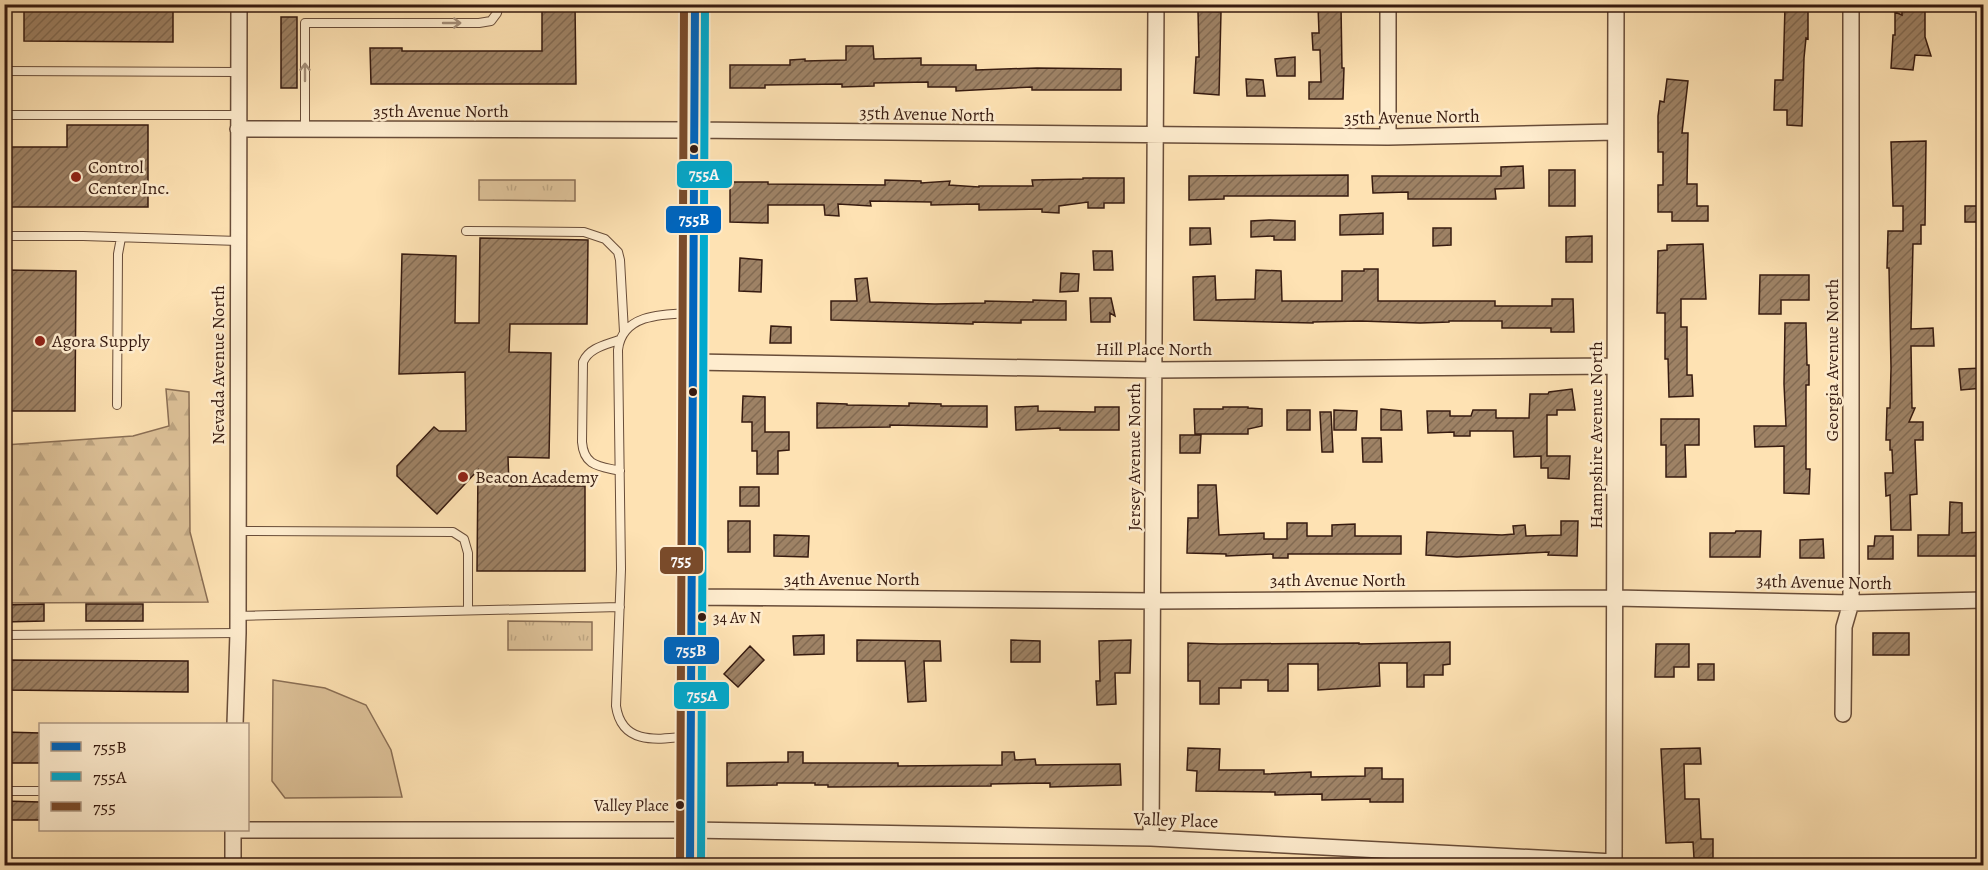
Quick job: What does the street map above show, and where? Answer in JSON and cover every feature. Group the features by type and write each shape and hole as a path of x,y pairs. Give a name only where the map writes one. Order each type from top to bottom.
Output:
{"street":[{"name":"Nevada Avenue North","path":"235,723 238,633 239,4"},
{"path":"690,866 695,4"},
{"name":"Jersey Avenue North","path":"1151,838 1156,4"},
{"path":"1388,4 1388,137"},
{"name":"Hampshire Avenue North","path":"1614,864 1616,4"},
{"name":"Georgia Avenue North","path":"1843,714 1844,627 1851,603 1851,4"},
{"name":"35th Avenue North","path":"238,122 305,130 693,130 1388,137 1616,132"},
{"name":"Hill Place North","path":"693,362 1154,370 1616,366"},
{"name":"34th Avenue North","path":"692,597 1153,601 1615,598 1851,603 1983,600"},
{"name":"Valley Place","path":"249,830 690,830 1151,838 1614,864"},
{"path":"233,831 233,866"}],"lane":[{"path":"305,130 305,23 479,23 491,21 497,13 499,4"},
{"path":"4,71 238,72"},
{"path":"4,115 238,122"},
{"path":"466,231 584,232 605,239 618,252 620,260 624,332"},
{"path":"4,236 238,241"},
{"path":"117,405 118,254 121,238"},
{"path":"691,736 658,740 633,734 618,717 616,706 620,607 619,340 624,332 637,321 652,317 693,313"},
{"path":"619,340 586,355 583,362 582,442 583,452 587,459 594,464 620,471"},
{"path":"238,531 453,532 464,539 468,553 468,610"},
{"path":"238,616 620,607"},
{"path":"4,635 238,633"},
{"path":"4,791 39,791"}],"green space":[{"path":"479,180 575,180 575,201 479,200"},
{"path":"166,389 189,392 190,532 208,602 5,603 5,445 133,436 169,426"},
{"path":"508,621 592,622 592,650 508,650"},
{"path":"273,680 325,688 366,705 391,750 402,797 285,798 272,781"}],"building":[{"path":"24,4 173,4 173,42 24,41"},
{"path":"542,4 575,4 576,84 371,84 370,48 402,48 402,51 542,51"},
{"path":"1902,4 1925,4 1925,37 1931,56 1915,55 1913,70 1891,68 1895,12 1902,15"},
{"path":"1318,6 1341,6 1343,99 1309,99 1309,82 1321,82 1320,50 1313,50 1312,33 1319,33"},
{"path":"1785,6 1808,7 1802,126 1787,125 1787,110 1774,110 1775,80 1783,80"},
{"path":"1198,11 1221,12 1219,95 1194,93 1196,57 1199,57"},
{"path":"281,17 297,17 297,88 281,88"},
{"path":"846,46 873,46 874,59 921,58 921,65 976,65 976,70 1121,69 1121,90 1032,90 1032,87 956,91 956,87 928,87 928,82 874,83 874,86 842,87 842,84 730,88 730,65 790,65 790,60 805,59 805,61 846,60"},
{"path":"1295,57 1295,76 1277,76 1275,59"},
{"path":"1246,79 1263,80 1265,96 1247,96"},
{"path":"1667,79 1688,81 1682,133 1688,133 1687,184 1697,184 1697,206 1708,206 1708,221 1672,221 1672,212 1658,212 1658,185 1663,185 1663,152 1658,152 1658,116 1660,101 1664,102"},
{"name":"Control Center Inc.","path":"67,125 148,125 148,207 4,207 4,147 67,147"},
{"path":"1926,141 1925,225 1921,225 1921,244 1913,244 1911,329 1933,328 1934,346 1911,346 1912,408 1915,408 1909,422 1923,422 1923,440 1915,440 1917,494 1910,495 1911,530 1891,530 1890,495 1886,496 1885,473 1893,473 1890,440 1886,440 1891,368 1889,268 1887,268 1888,231 1903,231 1903,206 1893,206 1891,142"},
{"path":"1523,166 1524,188 1495,189 1496,199 1408,199 1408,192 1373,193 1372,176 1501,176 1501,167"},
{"path":"1549,170 1575,170 1575,206 1549,206"},
{"path":"1348,175 1348,196 1224,196 1224,199 1189,200 1189,176"},
{"path":"1124,178 1124,203 1104,203 1104,208 1088,208 1088,202 1059,206 1059,213 1042,212 1042,209 979,210 979,204 931,205 931,202 870,201 871,206 838,204 839,216 825,215 824,205 768,205 768,223 730,222 730,182 885,185 885,180 921,181 921,183 950,181 949,185 979,187 1033,186 1032,180"},
{"path":"1965,206 1983,206 1983,222 1965,222"},
{"path":"1383,213 1383,234 1340,235 1340,215"},
{"path":"1251,221 1295,221 1295,240 1274,240 1274,236 1251,237"},
{"path":"1190,228 1210,228 1211,244 1190,245"},
{"path":"1433,228 1451,228 1451,245 1433,246"},
{"path":"1592,236 1592,262 1566,262 1566,237"},
{"path":"480,238 588,240 587,324 510,324 509,352 551,353 549,458 508,457 509,486 585,486 585,571 477,571 478,470 437,514 397,476 397,466 434,427 439,431 466,431 465,372 399,374 402,254 456,256 455,323 479,323"},
{"path":"1703,244 1706,299 1681,299 1681,327 1687,327 1687,375 1692,375 1693,396 1669,397 1668,359 1665,359 1665,313 1657,313 1658,251 1667,250 1667,245"},
{"path":"1093,251 1112,251 1113,270 1094,270"},
{"path":"740,258 762,260 761,292 739,291"},
{"path":"1364,269 1378,269 1378,301 1495,301 1495,306 1552,306 1552,299 1573,299 1574,332 1551,332 1551,328 1502,328 1502,321 1313,323 1194,320 1193,277 1215,276 1216,300 1255,299 1256,270 1281,271 1282,301 1342,301 1342,271 1364,271"},
{"name":"Agora Supply","path":"4,270 76,271 75,411 4,411"},
{"path":"1061,273 1079,274 1078,291 1060,292"},
{"path":"1760,275 1809,275 1809,300 1781,300 1781,314 1759,314"},
{"path":"867,278 870,302 935,304 985,303 985,301 1066,301 1066,320 1021,320 1021,323 973,322 973,324 831,320 831,301 857,301 855,279"},
{"path":"1090,298 1111,298 1115,316 1110,313 1110,322 1091,322"},
{"path":"1785,323 1806,323 1809,385 1806,385 1806,469 1810,469 1809,494 1784,493 1784,446 1755,447 1754,426 1786,426"},
{"path":"771,326 791,327 791,343 770,343"},
{"path":"1983,368 1983,388 1961,390 1959,369"},
{"path":"1572,389 1575,410 1557,410 1557,415 1547,415 1547,456 1570,456 1569,479 1548,478 1548,468 1541,468 1541,456 1514,457 1513,431 1470,431 1470,436 1454,436 1454,432 1428,433 1427,411 1450,411 1450,416 1471,416 1473,410 1496,410 1496,418 1529,418 1530,394 1548,394"},
{"path":"743,396 765,397 765,432 789,432 789,450 778,451 778,474 757,474 757,451 752,451 752,422 742,422"},
{"path":"817,403 987,406 987,427 890,425 890,427 817,428"},
{"path":"1038,406 1038,411 1095,412 1095,407 1119,407 1119,430 1060,430 1060,428 1016,430 1015,407"},
{"path":"1223,407 1262,409 1262,426 1248,429 1248,434 1195,434 1194,409 1223,409"},
{"path":"1381,409 1401,411 1402,430 1381,430"},
{"path":"1287,410 1310,410 1310,430 1287,430"},
{"path":"1334,410 1357,411 1356,430 1334,430"},
{"path":"1320,412 1331,412 1333,452 1322,452"},
{"path":"1661,419 1699,419 1699,445 1685,445 1686,477 1666,477 1666,445 1661,445"},
{"path":"1180,435 1201,435 1200,453 1180,453"},
{"path":"1362,438 1381,438 1382,462 1363,462"},
{"path":"1198,485 1216,485 1219,535 1264,533 1264,539 1287,539 1287,523 1307,523 1307,536 1332,536 1332,525 1355,524 1355,536 1401,536 1401,554 1288,554 1288,558 1273,558 1273,554 1226,556 1226,554 1187,553 1188,518 1198,518"},
{"path":"740,487 759,487 759,506 740,506"},
{"path":"1950,502 1962,503 1962,533 1983,532 1983,556 1918,556 1918,535 1949,535"},
{"path":"728,521 750,521 750,552 728,552"},
{"path":"1561,521 1578,521 1577,556 1548,555 1549,552 1457,557 1426,555 1427,532 1502,535 1514,534 1513,526 1525,525 1526,536 1561,535"},
{"path":"1736,531 1761,531 1760,557 1710,557 1710,533 1735,533"},
{"path":"774,535 809,536 808,557 774,556"},
{"path":"1875,536 1893,536 1893,559 1868,559 1868,546 1874,546"},
{"path":"1823,539 1824,558 1800,558 1800,540"},
{"path":"44,604 44,621 4,622 4,605"},
{"path":"86,604 143,604 143,621 86,621"},
{"path":"1873,633 1909,633 1909,655 1873,655"},
{"path":"824,635 824,654 794,655 793,636"},
{"path":"857,640 940,641 941,661 924,661 926,701 908,702 905,661 857,661"},
{"path":"1011,640 1040,641 1040,662 1011,662"},
{"path":"1131,640 1130,673 1115,673 1116,704 1097,705 1096,681 1100,681 1099,641"},
{"path":"1450,642 1450,664 1443,665 1443,675 1424,675 1424,687 1407,687 1407,663 1379,663 1380,686 1318,690 1318,664 1288,664 1288,691 1268,691 1268,680 1241,680 1241,688 1219,688 1219,704 1200,704 1200,681 1188,681 1188,643"},
{"path":"1656,644 1689,644 1689,667 1674,667 1674,677 1655,677"},
{"path":"750,646 764,660 738,687 724,674"},
{"path":"4,660 188,661 188,692 4,690"},
{"path":"1698,664 1714,664 1714,680 1698,680"},
{"path":"4,732 39,733 39,763 4,763"},
{"path":"1188,748 1220,749 1219,770 1264,770 1264,774 1311,772 1311,777 1365,776 1365,768 1382,768 1382,779 1403,779 1403,802 1370,802 1370,799 1322,800 1322,794 1275,795 1275,792 1196,791 1197,771 1187,770"},
{"path":"1700,748 1701,764 1684,764 1685,799 1699,799 1701,839 1713,839 1713,858 1694,858 1693,842 1666,843 1661,749"},
{"path":"788,752 803,752 803,763 898,763 898,766 1002,765 1002,752 1014,752 1015,760 1035,759 1036,765 1120,764 1121,785 1050,787 1050,783 991,784 991,786 828,787 828,785 815,785 815,783 777,783 777,785 727,786 727,763 788,762"},
{"path":"4,801 39,802 39,820 4,820"}],"transit line":[{"name":"755","path":"680,866 684,4"},
{"name":"755B","path":"690,866 695,4"},
{"name":"755A","path":"701,866 705,4"}],"place":[{"name":"Control Center Inc.","path":"76,177"},
{"name":"Agora Supply","path":"40,341"},
{"name":"Beacon Academy","path":"463,477"},
{"name":"34 Av N","path":"702,617"},
{"name":"Valley Place","path":"680,805"}]}
